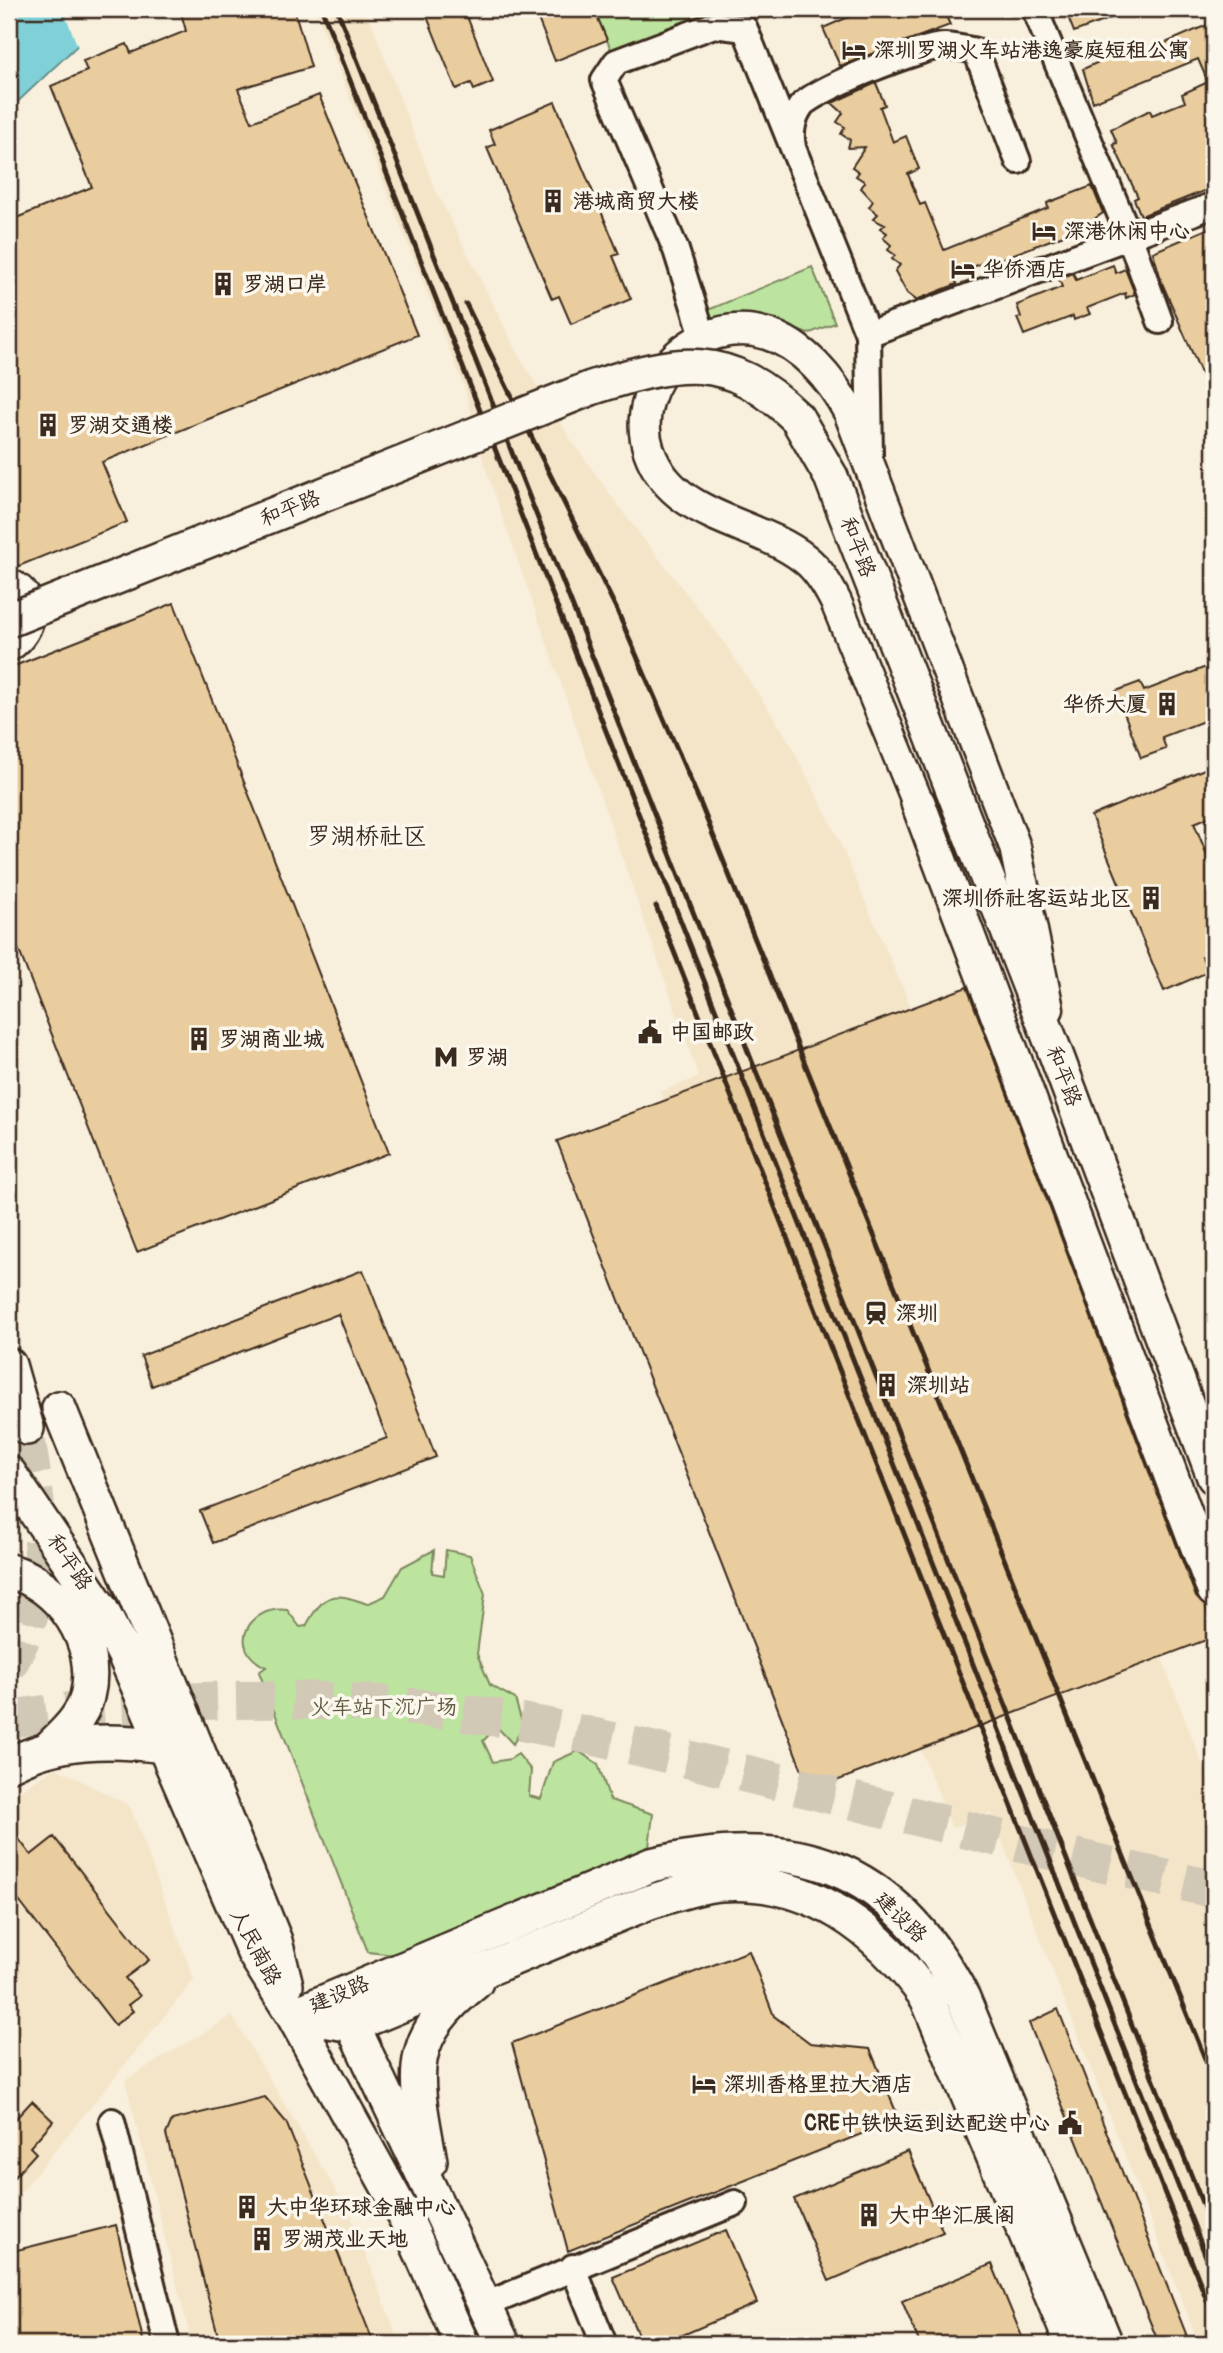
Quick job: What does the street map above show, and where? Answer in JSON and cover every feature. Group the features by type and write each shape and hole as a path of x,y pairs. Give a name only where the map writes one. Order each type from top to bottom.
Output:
{"main road":[{"name":"和平路","path":"9,620 591,388 654,369 683,365 708,366 757,384 797,418 831,477 1057,1057 1214,1477"},
{"path":"9,586 22,596 27,606 28,619 18,638 9,644"},
{"name":"和平路","path":"918,803 1214,1590"},
{"path":"9,1365 27,1428"},
{"path":"59,1408 275,1941 293,2015"},
{"name":"和平路","path":"9,1473 101,1609 124,1654"},
{"path":"9,1571 32,1578 48,1588 64,1605 84,1644 89,1682 87,1698 80,1714 48,1749"},
{"name":"人民南路","path":"124,1654 254,1953 293,2015 407,2221 462,2344"},
{"path":"9,1765 48,1749 102,1740 163,1745"},
{"name":"建设路","path":"293,2015 337,1994 651,1865 689,1856 748,1850 788,1854 833,1869 884,1896 904,1913 947,1968 977,2032 1106,2344"},
{"name":"建设路","path":"293,2015 353,2025 647,1903 719,1884 757,1885 804,1895 845,1915 877,1938 903,1964 928,1998 1072,2344"},
{"path":"438,2201 418,2086 423,2040 449,2003 499,1963"},
{"path":"337,1994 487,2304 503,2344"}],"street":[{"path":"1035,10 1130,238 1160,321"},
{"path":"704,339 676,250 604,80 616,62 714,25 745,29 868,334 870,462"},
{"path":"794,155 791,138 794,120 802,104 825,90 926,48 945,46 976,51 1018,161"},
{"path":"868,334 1214,205"},
{"path":"918,803 836,602 817,571 795,552 681,497 656,466 644,425 652,388 662,370 675,357 704,339 746,331 767,334 787,344 817,367 834,386 849,412 1015,847 1026,888 1057,1057"},
{"path":"112,2121 167,2344"},
{"path":"487,2304 736,2203"},
{"path":"573,2267 604,2344"}],"shaded area":[{"path":"315,9 366,9 434,187 520,358 571,440 625,515 721,638 786,736 833,827 930,1051 1214,1795 1214,2344 1199,2344 991,1813 952,1828 660,1092 699,1077 484,464 465,389"},
{"path":"56,1768 130,1806 194,1980 9,2207 9,1797"},
{"name":"罗湖茂业天地","path":"232,2016 351,2216 400,2344 192,2344 125,2080"}],"green space":[{"path":"594,9 703,9 706,28 616,62"},
{"path":"812,267 835,323 808,334 776,322 712,320 708,310"},
{"name":"火车站下沉广场","path":"434,1550 432,1573 444,1575 446,1550 470,1555 485,1594 477,1654 490,1685 515,1699 523,1726 513,1744 497,1727 483,1741 493,1762 510,1759 518,1754 531,1770 529,1796 541,1799 553,1762 578,1751 598,1764 610,1800 653,1814 649,1847 395,1955 368,1952 259,1672 266,1667 254,1659 247,1649 245,1639 253,1621 274,1610 287,1610 300,1627 306,1626 318,1607 331,1598 346,1597 367,1604 385,1596 402,1567"}],"water":[{"path":"9,9 116,9 9,110"}],"pier":[{"path":"63,9 114,9 116,14 79,50"}],"building":[{"name":"罗湖口岸","path":"180,9 294,9 311,67 238,89 252,122 319,95 417,335 102,462 127,522 14,568 9,567 9,221 92,187 51,86 87,71 83,61 127,44 131,53 186,31"},
{"path":"424,9 464,9 493,82 474,90 471,83 456,89"},
{"path":"534,9 594,9 607,40 555,61"},
{"path":"867,9 943,9 950,25 840,66 823,28"},
{"path":"1065,9 1130,9 1131,11 1074,32"},
{"path":"1214,22 1214,187 1141,216 1134,199 1138,197 1113,144 1117,143 1111,129 1150,110 1152,115 1185,102 1182,94 1208,82 1198,59 1093,102 1083,69 1123,51 1124,55 1138,50 1140,54"},
{"path":"876,83 885,105 880,107 893,142 906,136 919,169 908,174 920,205 925,203 944,250 1048,208 1047,203 1092,186 1103,213 1079,229 988,264 986,261 954,276 957,284 916,300 907,293 895,271 900,265 892,259 895,255 888,250 891,245 883,238 887,233 880,228 885,225 873,219 878,214 869,207 873,201 861,188 865,182 856,176 859,172 852,167 865,147 848,148 850,140 841,134 845,127 837,122 843,113 832,103"},
{"name":"港城商贸大楼","path":"555,102 619,254 613,256 631,299 571,324 559,296 552,299 487,148 495,144 489,130"},
{"path":"1214,226 1214,403 1162,283 1153,252"},
{"path":"1113,265 1116,273 1125,269 1135,294 1126,298 1125,293 1087,308 1090,314 1074,320 1073,316 1024,335 1017,318 1021,317 1017,305 1062,287 1059,279 1073,273 1076,280"},
{"name":"罗湖商业城","path":"174,603 389,1153 137,1252 9,925 9,668"},
{"name":"华侨大厦","path":"1214,664 1214,717 1162,737 1166,749 1141,758 1116,691 1140,682 1144,691"},
{"name":"深圳侨社客运站北区","path":"1214,765 1214,815 1194,823 1214,872 1214,952 1202,957 1208,972 1164,991 1091,816"},
{"name":"深圳站","path":"967,987 1196,1597 1206,1607 1214,1637 810,1791 557,1141"},
{"path":"363,1270 436,1457 213,1543 200,1511 387,1438 338,1314 152,1386 141,1356"},
{"path":"9,1826 31,1855 54,1837 149,1960 125,1978 140,1996 128,2005 133,2011 115,2025 9,1888"},
{"name":"深圳香格里拉大酒店","path":"749,1951 774,2016 810,2043 870,2049 899,2119 568,2251 512,2043"},
{"path":"1058,2009 1190,2344 1159,2344 1029,2023"},
{"name":"罗湖茂业天地","path":"265,2097 286,2122 374,2344 220,2344 166,2134 172,2120"},
{"path":"32,2101 53,2121 30,2147 36,2153 9,2183 9,2126"},
{"name":"大中华汇展阁","path":"908,2151 943,2232 829,2281 794,2199"},
{"path":"116,2225 144,2344 13,2344 9,2327 9,2252"},
{"path":"726,2230 757,2303 662,2344 642,2344 613,2277"},
{"path":"992,2264 1025,2344 920,2344 902,2301"}],"tunnel":[{"path":"9,1668 24,1639 39,1581 40,1520 27,1428"},
{"path":"9,1719 123,1706 239,1700 355,1702 470,1714 636,1746 1034,1847 1214,1889"}],"railway":[{"path":"322,9 1214,2277"},
{"path":"337,9 1214,2233"},
{"path":"466,304 616,608 699,800 1214,2081"},
{"path":"656,906 1214,2318"}],"place":[{"name":"深圳罗湖火车站港逸豪庭短租公寓","path":"854,50"},
{"name":"港城商贸大楼","path":"553,201"},
{"name":"深港休闲中心","path":"1044,231"},
{"name":"华侨酒店","path":"963,269"},
{"name":"罗湖口岸","path":"223,284"},
{"name":"罗湖交通楼","path":"48,425"},
{"name":"华侨大厦","path":"1167,704"},
{"name":"深圳侨社客运站北区","path":"1151,898"},
{"name":"中国邮政","path":"650,1032"},
{"name":"罗湖商业城","path":"199,1039"},
{"name":"罗湖","path":"446,1057"},
{"name":"深圳","path":"876,1313"},
{"name":"深圳站","path":"887,1385"},
{"name":"深圳香格里拉大酒店","path":"704,2084"},
{"name":"CRE中铁快运到达配送中心","path":"1070,2123"},
{"name":"大中华环球金融中心","path":"247,2207"},
{"name":"大中华汇展阁","path":"869,2215"},
{"name":"罗湖茂业天地","path":"262,2239"}],"district":[{"name":"罗湖桥社区","path":"367,836"}]}
